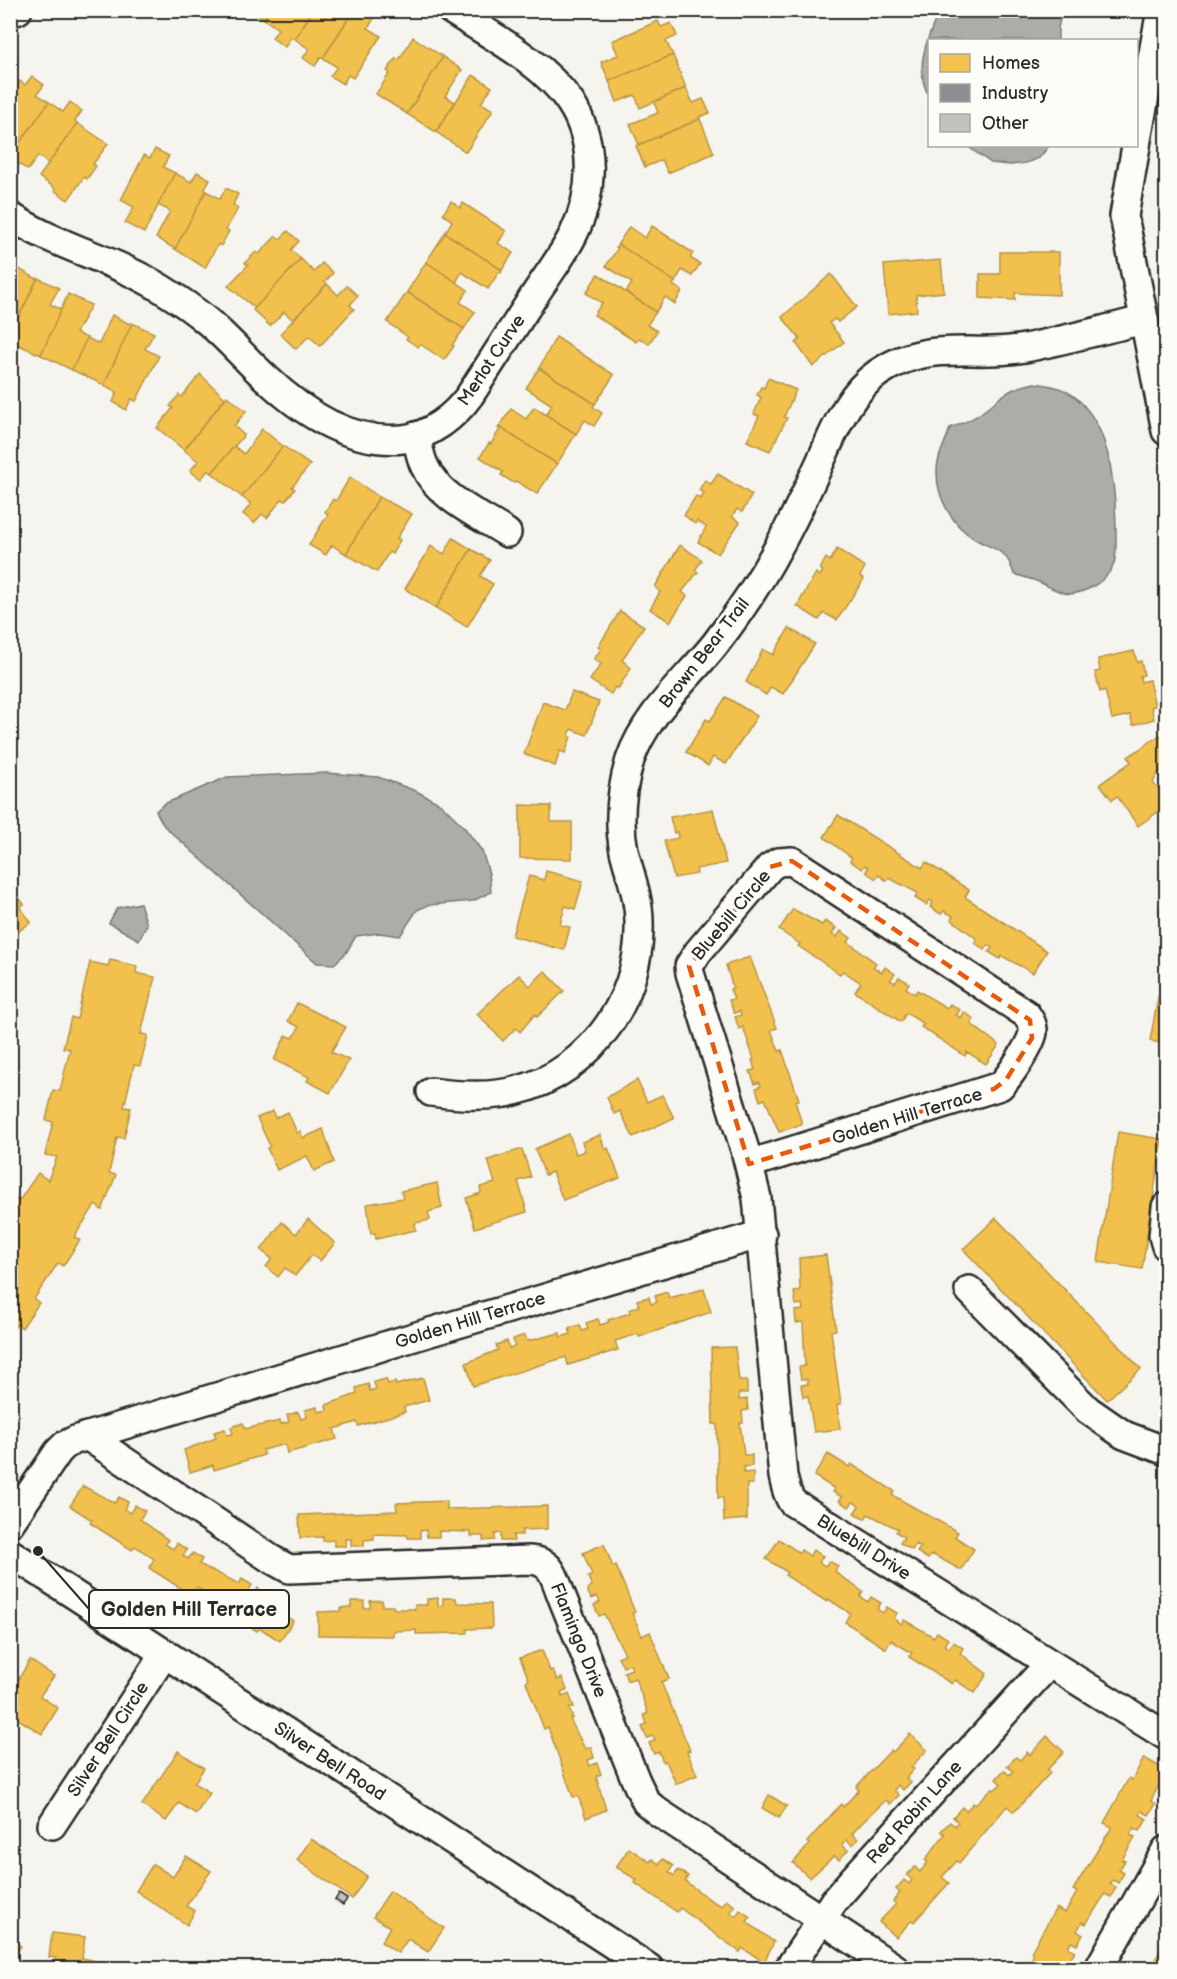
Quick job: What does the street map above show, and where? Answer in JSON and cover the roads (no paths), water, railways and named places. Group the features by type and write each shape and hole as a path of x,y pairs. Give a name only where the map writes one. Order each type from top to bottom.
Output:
{"street":[{"path":"10,13 18,10"},
{"name":"Merlot Curve","path":"10,216 65,246 142,277 165,291 208,321 266,379 292,400 339,429 357,436 392,440 416,436 438,426 461,407 574,234 586,202 589,186 586,135 571,103 546,75 526,59 451,10"},
{"path":"1138,134 1161,10"},
{"path":"1136,147 1124,216 1167,431"},
{"name":"Brown Bear Trail","path":"431,1092 457,1095 499,1094 538,1083 557,1073 587,1050 603,1034 614,1018 630,984 640,938 637,897 624,851 621,827 621,803 631,757 652,718 716,643 749,596 779,547 841,418 861,387 890,365 923,352 942,350 994,352 1025,348 1144,320"},
{"path":"416,436 424,466 436,486 507,533"},
{"name":"Bluebill Circle","path":"762,1234 758,1198 749,1164 689,966 698,952 770,867 778,862 792,861 798,864 1016,1006 1026,1014 1033,1028"},
{"name":"Golden Hill Terrace","path":"749,1164 994,1089 1006,1080 1019,1060 1032,1038 1033,1028"},
{"path":"1167,1207 1163,1236 1167,1246"},
{"name":"Golden Hill Terrace","path":"10,1523 62,1447 87,1436 762,1234"},
{"name":"Bluebill Drive","path":"762,1234 783,1476 786,1493 792,1502 1048,1664 1167,1736"},
{"path":"969,1290 1088,1410 1124,1435 1167,1451"},
{"name":"Flamingo Drive","path":"87,1436 289,1569 529,1560 540,1560 546,1563 555,1578 646,1802 895,1968"},
{"name":"Silver Bell Road","path":"10,1553 643,1967"},
{"name":"Silver Bell Circle","path":"52,1825 165,1653"},
{"name":"Red Robin Lane","path":"789,1968 821,1920 853,1879 1048,1664"},
{"path":"1098,1968 1167,1850"}],"place":[{"name":"Golden Hill Terrace","path":"38,1551"}]}
